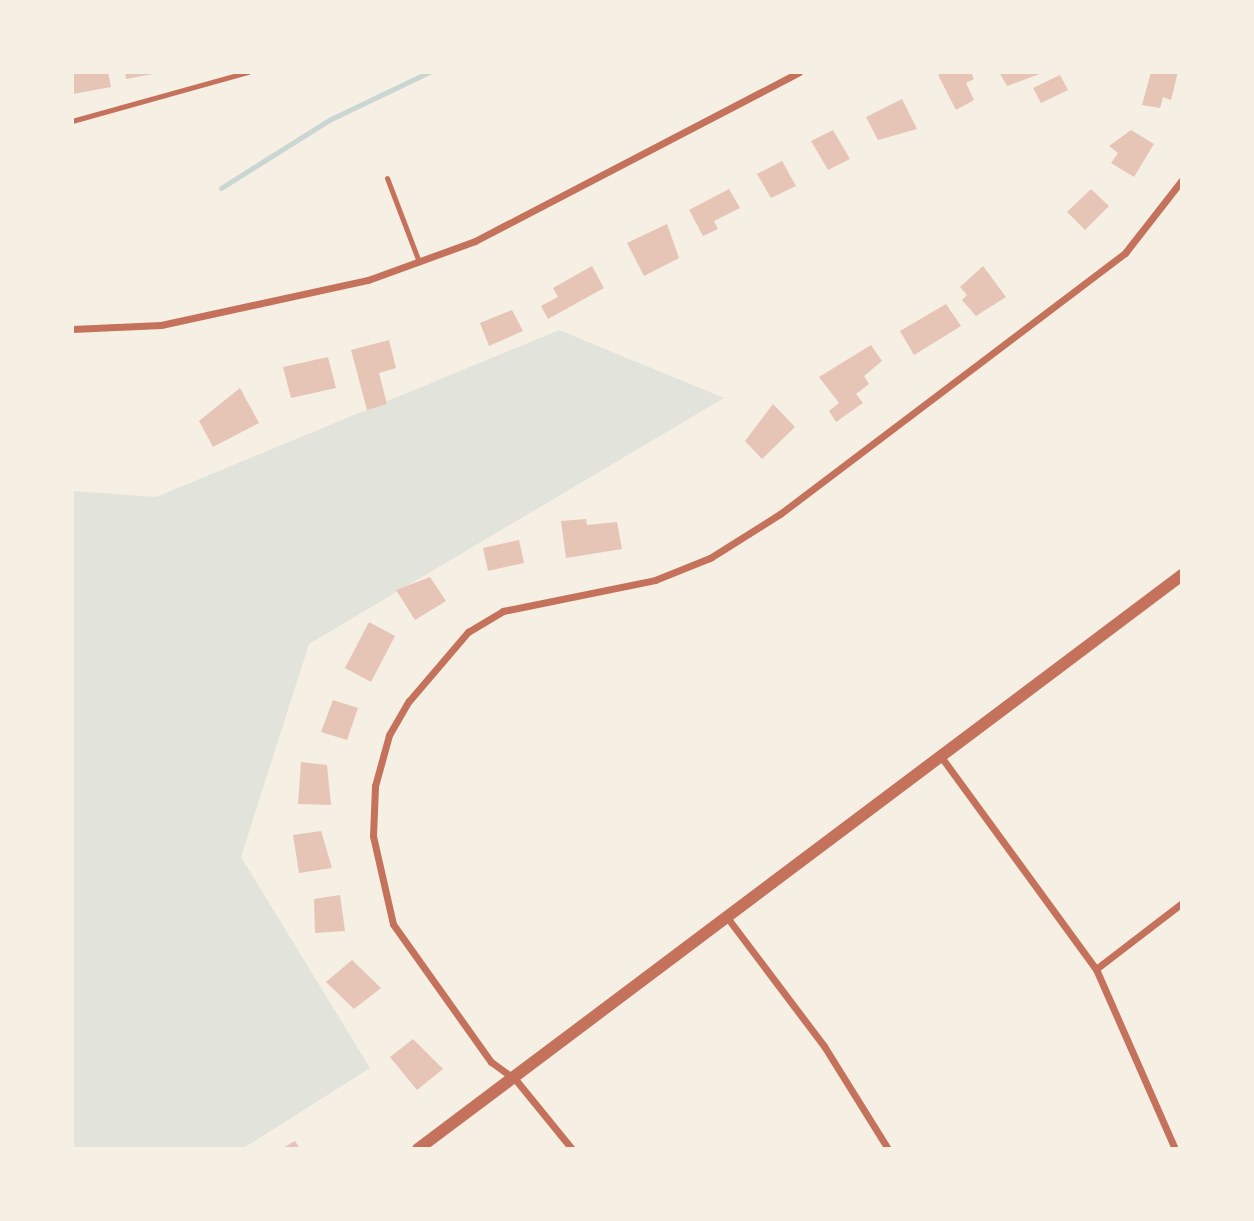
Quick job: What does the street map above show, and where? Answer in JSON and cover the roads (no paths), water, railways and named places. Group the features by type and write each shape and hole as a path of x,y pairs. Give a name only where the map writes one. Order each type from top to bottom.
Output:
{"street":[{"path":"72,328 161,325 284,303 419,262 475,242 799,72"},
{"path":"572,1149 516,1080 491,1062 417,966 380,885 375,786 389,735 409,701 468,632 503,611 655,580 710,558 780,514 1125,253 1182,180"},
{"path":"418,1149 516,1080 725,915 942,758 1182,575"},
{"path":"942,758 1096,969 1175,1149"},
{"path":"1096,969 1182,903"},
{"path":"725,915 824,1046 888,1149"}],"lane":[{"path":"72,121 248,72"},
{"path":"387,178 419,262"}],"waterway":[{"path":"221,188 329,120 429,72"}]}
